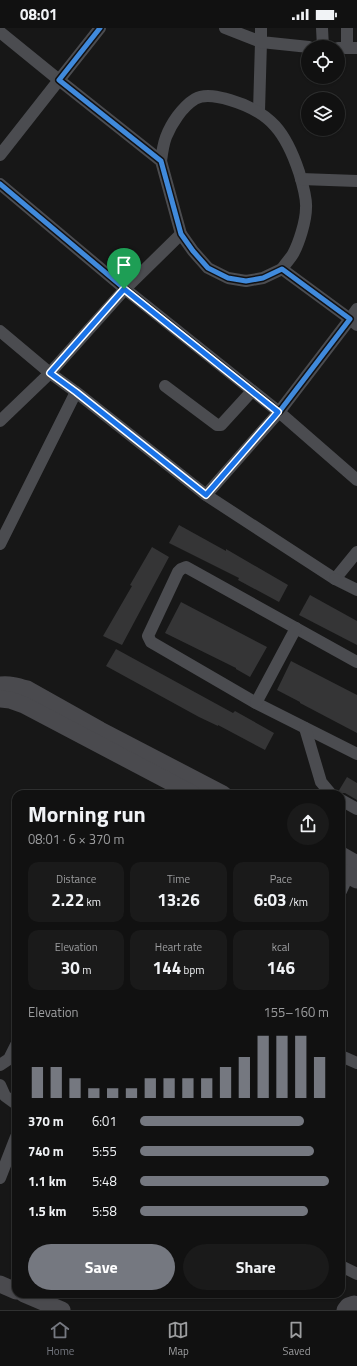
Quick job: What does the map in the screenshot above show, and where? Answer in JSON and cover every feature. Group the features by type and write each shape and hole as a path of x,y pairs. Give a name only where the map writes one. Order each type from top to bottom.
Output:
{"street":[{"path":"0,155 100,28"},
{"path":"225,28 261,42 301,46"},
{"path":"259,111 261,28"},
{"path":"322,28 322,40"},
{"path":"347,28 347,48"},
{"path":"0,32 161,161"},
{"path":"211,96 238,102 259,111 277,126 292,152 301,179 307,207 302,232 293,254 282,269 263,278 246,281 228,278 208,268 181,234 161,161 166,138 173,123 187,106 196,98 211,96"},
{"path":"301,179 357,181"},
{"path":"0,184 124,289 278,412 357,480"},
{"path":"0,421 50,373 124,289 181,234"},
{"path":"282,269 354,322"},
{"path":"206,495 354,322 357,309"},
{"path":"0,331 50,373 206,495 335,579 357,590"},
{"path":"164,386 217,425 221,425 252,391"},
{"path":"0,544 76,392"},
{"path":"335,579 357,552"},
{"path":"357,662 186,567 178,572 148,636 149,639 256,703 357,754"},
{"path":"256,703 296,628"},
{"path":"0,685 7,684 27,689 100,730 168,773 188,790"},
{"path":"0,699 10,700 24,705 168,773 213,790"},
{"path":"305,728 321,782 328,790"},
{"path":"345,802 357,809"},
{"path":"345,881 350,868"},
{"path":"0,1065 9,1058 12,1052"},
{"path":"345,1058 357,1063"},
{"path":"0,1085 5,1096 12,1101"},
{"path":"0,1178 12,1147"},
{"path":"345,1268 357,1274"},
{"path":"0,1284 12,1289"},
{"path":"34,1298 62,1310"}],"building":[{"path":"179,525 226,551 226,549 288,585 279,602 238,580 239,578 169,543"},
{"path":"152,547 169,557 122,645 103,636 132,586 130,585"},
{"path":"310,595 357,621 357,645 299,615"},
{"path":"181,602 267,647 250,677 236,668 165,633"},
{"path":"116,649 233,713 235,711 274,733 265,750 218,725 199,717 106,666"},
{"path":"291,661 357,695 357,733 277,690"},
{"path":"347,777 357,783 357,800 345,793 345,790 339,790"}],"cycle path":[{"path":"0,184 125,289 279,412 350,319 282,269 263,278 246,281 228,278 208,268 193,251 181,234 161,161 59,80 100,28"}],"route":[{"path":"124,289 278,412 206,495 50,373 124,289"}]}
